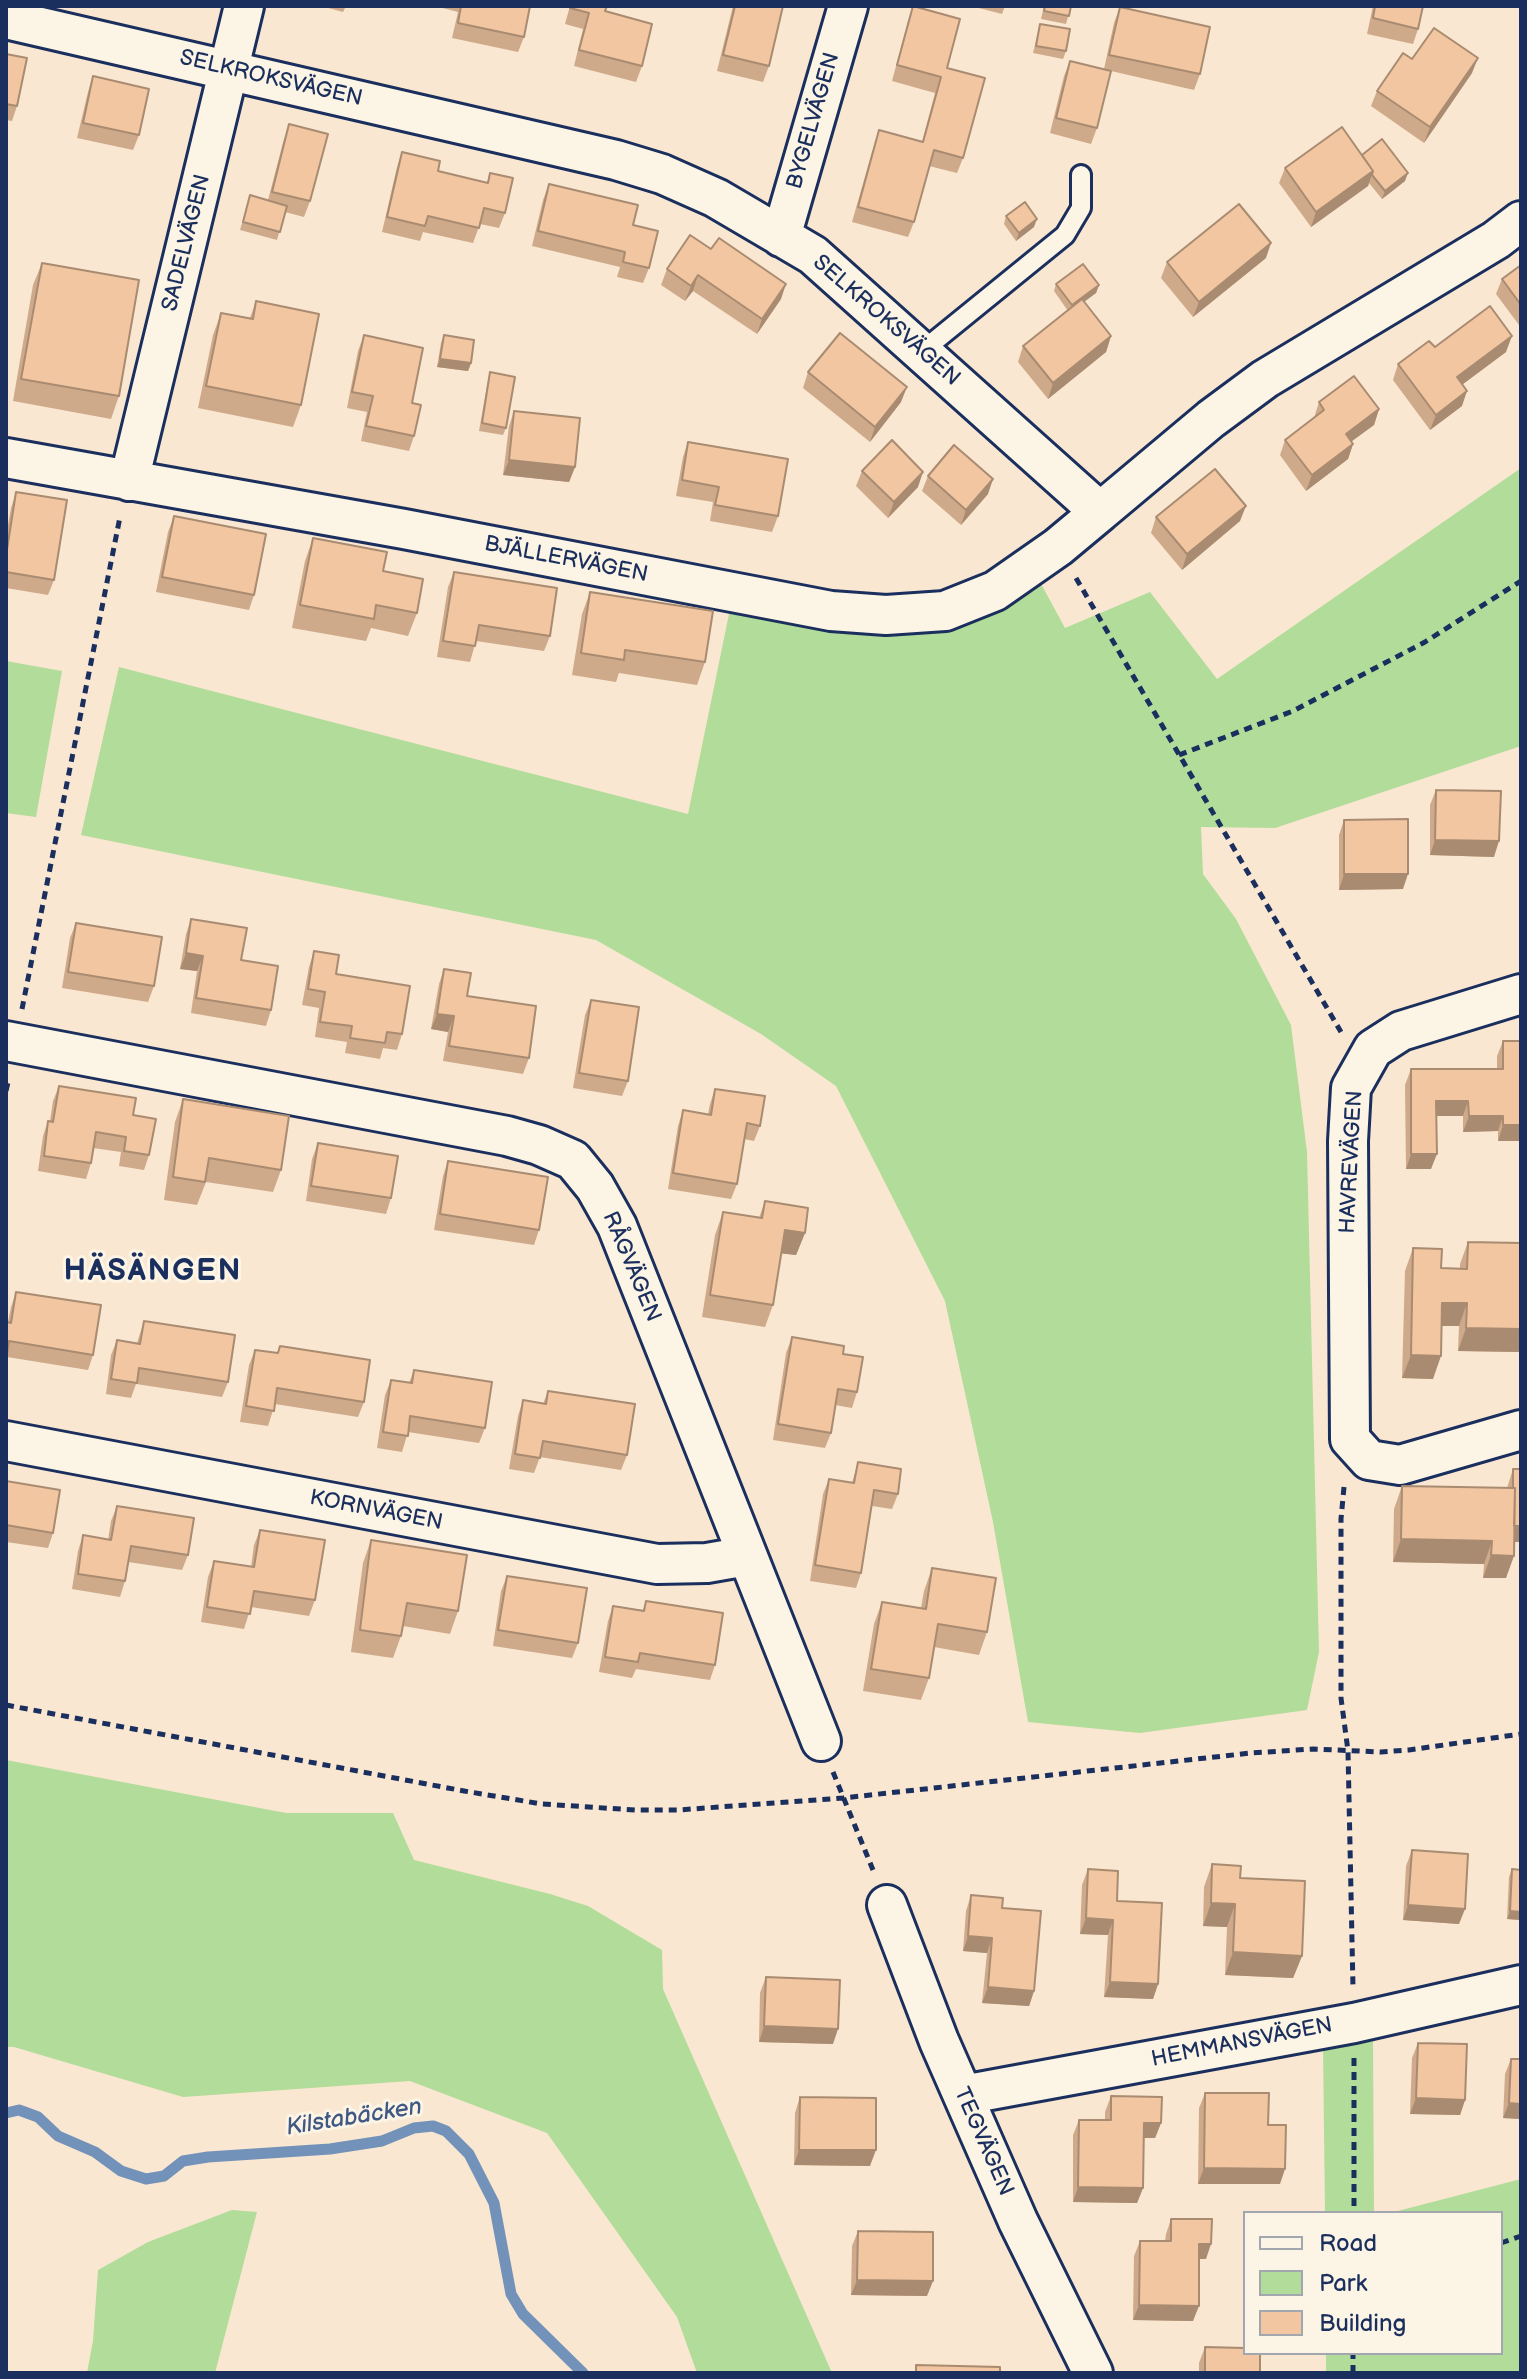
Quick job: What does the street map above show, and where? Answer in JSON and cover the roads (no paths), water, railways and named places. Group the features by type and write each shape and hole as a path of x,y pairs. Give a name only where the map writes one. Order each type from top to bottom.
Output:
{"street":[{"name":"SADELVÄGEN","path":"129,481 244,6"},
{"name":"BYGELVÄGEN","path":"781,237 848,6"},
{"name":"SELKROKSVÄGEN","path":"6,19 616,160 662,174 716,198 813,255 1100,512"},
{"path":"1100,512 1211,419 1265,379 1496,240 1521,221"},
{"name":"BJÄLLERVÄGEN","path":"6,458 419,532 831,611 886,615 945,611 995,591 1062,554 1100,512"},
{"name":"HAVREVÄGEN","path":"1521,994 1401,1031 1373,1049 1351,1088 1348,1141 1350,1439 1369,1460 1400,1465 1521,1430"},
{"name":"RÅGVÄGEN","path":"11,1042 507,1136 539,1145 573,1160 595,1187 617,1226 821,1741"},
{"name":"KORNVÄGEN","path":"6,1441 657,1564 707,1563 747,1556"},
{"name":"TEGVÄGEN","path":"887,1905 939,2041 1018,2221 1093,2373"},
{"name":"HEMMANSVÄGEN","path":"963,2095 1354,2023 1521,1985"}],"lane":[{"path":"921,352 1065,235 1081,208 1081,175"}],"waterway":[{"name":"Kilstabäcken","path":"6,2113 19,2110 38,2117 58,2136 95,2152 121,2171 146,2179 164,2176 183,2161 330,2149 382,2141 414,2128 433,2126 446,2131 469,2154 494,2203 511,2294 523,2314 583,2373"}],"district":[{"name":"HÄSÄNGEN","path":"153,1272"}]}
